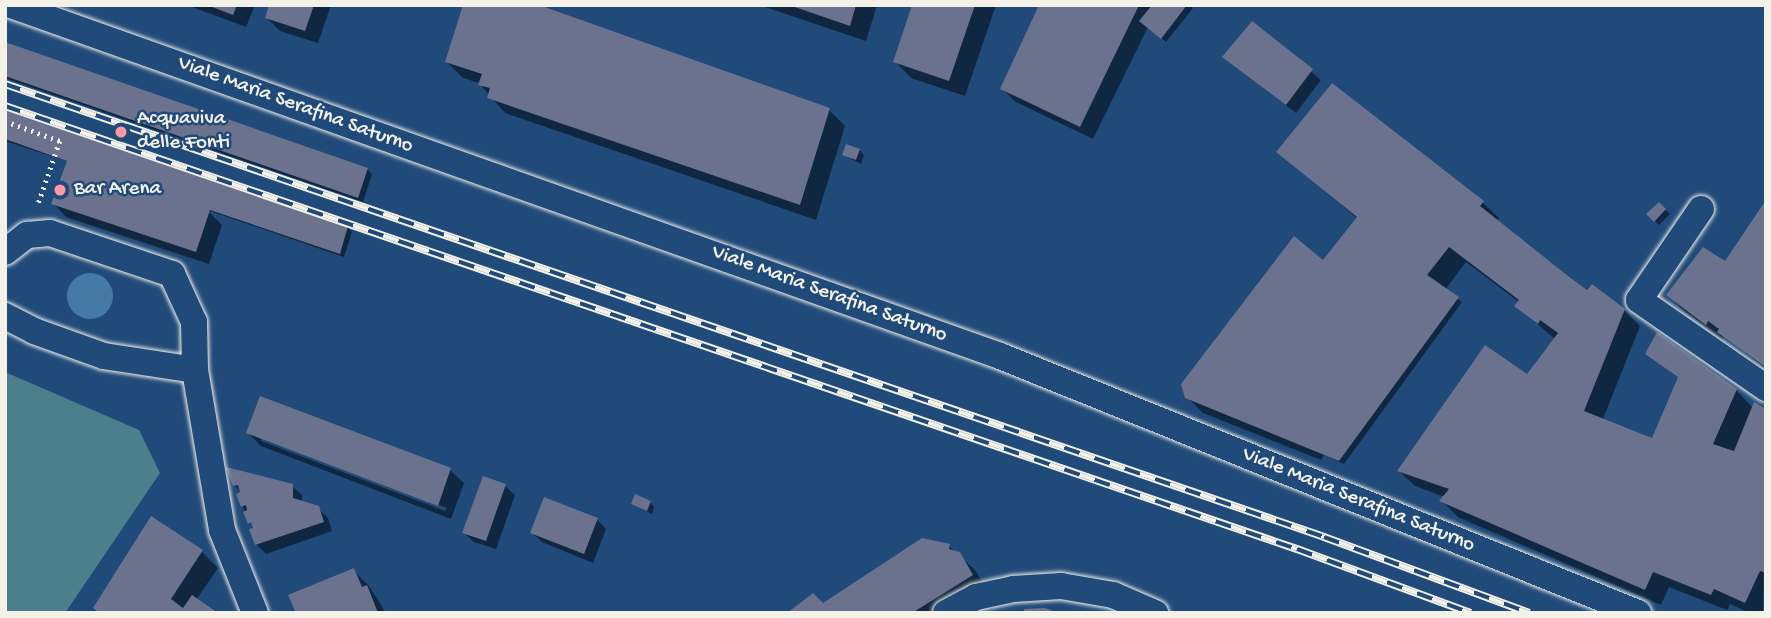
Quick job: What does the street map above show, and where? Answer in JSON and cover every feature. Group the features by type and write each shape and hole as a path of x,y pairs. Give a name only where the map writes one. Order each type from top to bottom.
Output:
{"street":[{"name":"Viale Maria Serafina Saturno","path":"11,5 82,17 1000,356 1638,613"},
{"path":"1700,209 1639,300 1766,388"},
{"path":"5,252 27,235 50,233 172,274 194,322 195,370 222,530 256,613"},
{"path":"5,316 34,331 104,356 195,370"},
{"path":"946,613 976,597 1013,589 1061,586 1113,595 1156,613"}],"path":[{"path":"5,121 60,141 27,235"}],"green space":[{"path":"5,372 139,430 160,473 65,613 5,613"}],"water":[{"path":"90,273 106,280 113,296 106,312 90,319 74,312 67,296 74,280"}],"building":[{"path":"207,5 237,5 233,15"},
{"path":"269,5 314,5 305,31 265,18"},
{"path":"463,5 539,5 830,108 800,205 487,98 490,88 478,85 482,74 445,62"},
{"path":"789,5 856,5 850,26"},
{"path":"912,5 975,5 949,81 893,62"},
{"path":"1039,5 1139,5 1080,127 1000,89"},
{"path":"1152,5 1187,5 1161,39 1139,21"},
{"path":"1252,21 1313,69 1286,105 1222,57"},
{"path":"5,42 368,168 358,198 5,76"},
{"path":"1332,83 1484,201 1480,206 1568,276 1587,290 1592,284 1625,309 1584,411 1652,438 1678,377 1645,354 1657,332 1737,389 1713,444 1734,451 1754,402 1766,409 1766,573 1760,571 1745,603 1714,589 1711,595 1653,572 1645,590 1439,501 1449,489 1397,471 1485,345 1527,374 1558,333 1540,320 1538,324 1514,306 1519,300 1449,247 1427,275 1459,297 1339,461 1185,398 1181,384 1294,236 1323,260 1357,217 1276,152"},
{"path":"5,109 348,226 340,254 210,210 196,252 51,204 67,161 5,139"},
{"path":"846,144 860,149 856,160 842,155"},
{"path":"1766,200 1766,367 1717,332 1719,329 1708,321 1706,325 1666,295 1703,247 1725,261"},
{"path":"1659,202 1666,209 1654,222 1646,214"},
{"path":"260,396 451,468 438,506 246,433"},
{"path":"226,467 293,484 293,498 319,506 324,522 255,545 249,529 253,528 251,522 248,524 243,512 247,510 246,505 241,507 236,494 240,492 238,485 233,486"},
{"path":"483,476 506,484 486,541 462,533"},
{"path":"635,494 651,501 647,511 631,504"},
{"path":"544,497 598,518 584,554 530,533"},
{"path":"151,516 203,550 171,599 183,608 192,595 218,613 100,613 93,608"},
{"path":"922,538 950,544 949,549 960,552 973,575 912,613 787,613 813,593 823,603"},
{"path":"354,568 362,587 367,585 378,613 296,613 288,595"},
{"path":"1045,608 1058,613 1024,613 1024,609"}],"railway":[{"path":"5,84 1324,537 1529,613"},
{"path":"5,106 1297,549 1471,613"}],"place":[{"name":"Acquaviva delle Fonti","path":"121,132"},
{"name":"Bar Arena","path":"60,190"}]}
